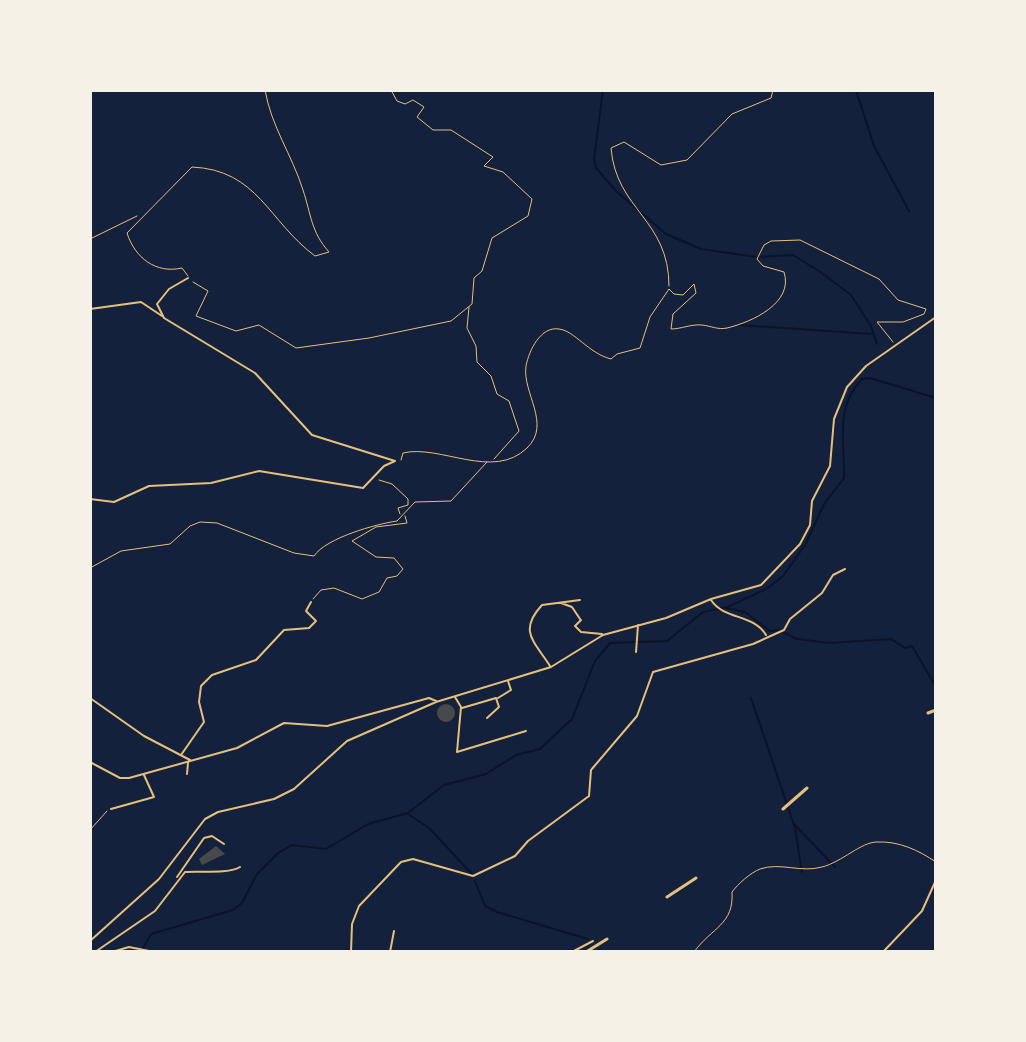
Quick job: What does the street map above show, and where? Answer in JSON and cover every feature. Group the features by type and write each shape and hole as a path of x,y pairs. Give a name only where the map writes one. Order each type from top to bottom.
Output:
{"highway":[{"path":"928,713 936,710"},
{"path":"783,809 807,788"},
{"path":"667,897 696,878"},
{"path":"586,952 607,939"}],"street":[{"path":"163,317 157,304 169,289 188,278"},
{"path":"90,309 141,302 255,373 312,435 395,461"},
{"path":"90,941 159,879 205,819 218,812 275,798 294,789 336,747 436,702 551,667 603,635 666,618 711,599 756,589 800,544 810,525 812,501 830,466 834,419 847,387 855,376 936,317"},
{"path":"90,499 114,502 149,486 211,483 259,471 363,488 384,466 395,461"},
{"path":"351,952 352,924 359,906 401,862 413,859 473,876 506,862 539,832 589,796 591,770 637,716 653,672 753,644 766,635 784,630 800,609 822,593 833,575 845,569"},
{"path":"711,599 719,610 754,623 766,635"},
{"path":"551,667 528,627 542,605 580,600"},
{"path":"181,755 204,722 199,702 201,686 212,675 256,660 284,630 309,628 316,621 306,611 311,602"},
{"path":"556,602 572,607 581,621 575,626 581,632 603,635"},
{"path":"636,652 638,625"},
{"path":"461,707 496,698 511,690 508,681"},
{"path":"455,696 461,707 457,752 526,731"},
{"path":"90,698 144,736 190,761"},
{"path":"90,762 120,778 144,774 237,748 284,723 327,726 416,700 432,698 436,702"},
{"path":"487,718 499,707 496,698"},
{"path":"187,774 190,761"},
{"path":"111,809 154,797 144,774"},
{"path":"95,952 155,911 204,838 212,836 224,844"},
{"path":"177,878 185,872 214,869 227,872 240,867"},
{"path":"883,952 922,911 936,880"},
{"path":"390,952 394,931"},
{"path":"572,952 593,941"},
{"path":"112,952 135,947 154,952"}],"lane":[{"path":"188,278 182,268 159,269 140,257 131,247 127,233 192,167 226,171 246,182 303,246 315,256 329,252 310,223 304,191 273,123 265,90"}],"path":[{"path":"90,568 121,551 170,544 190,526 200,522 217,523 294,553 314,556 328,541 359,534 379,523 397,521 415,502 451,501 519,431 509,401 497,394 491,376 477,362 476,346 467,328 474,278 482,271 492,238 528,216 532,199 503,172 484,166 493,157 451,130 433,130 417,117 424,107 413,100 405,104 397,101 391,90"},
{"path":"395,461 402,459 403,453 417,449 490,461 507,460 526,449 533,440 537,415 526,367 539,336 556,328 569,331 586,349 611,359 617,354 640,348 650,317 669,289 663,245 617,184 611,148 624,142 661,165 687,160 732,114 771,98 773,90"},
{"path":"90,239 140,214"},
{"path":"669,289 683,295 694,284 697,288 692,298 673,314 671,329 732,326 765,313 786,288 784,272 763,266 757,259 764,245 779,239 800,240 879,279 898,300 926,309 924,314 914,319 877,322 897,345"},
{"path":"188,278 208,291 196,316 236,331 259,325 296,348 451,321 469,306"},
{"path":"311,602 316,593 329,588 362,599 379,592 385,579 400,574 403,569 394,558 376,557 352,541 376,527 407,523 398,508 409,503 401,491 392,484 373,480"},
{"path":"90,830 111,809"},
{"path":"694,952 701,940 728,920 733,904 732,892 739,882 758,869 777,866 806,870 824,867 844,860 872,842 900,844 936,862"}],"building":[{"path":"446,704 455,713 446,722 437,713"},
{"path":"216,846 225,854 202,865 199,859"}],"waterway":[{"path":"603,90 594,159 596,168 617,192 666,234 701,249 756,257 793,255 851,295 871,326 877,344"},
{"path":"856,90 874,146 909,211"},
{"path":"738,325 872,334"},
{"path":"141,952 151,934 233,910 242,903 257,874 278,853 292,845 326,849 368,824 408,813 444,785 486,774 516,755 540,749 572,719 595,661 610,643 667,641 703,612 728,607 768,588 783,576 805,545 824,504 844,478 844,414 853,390 862,379 870,378 936,398"},
{"path":"726,608 745,612 770,631 779,630 797,639 829,643 891,639 905,648 912,646 936,687"},
{"path":"751,698 795,828 802,872"},
{"path":"408,814 429,828 471,873"},
{"path":"794,824 835,867"},
{"path":"475,881 485,906 588,939"}]}
